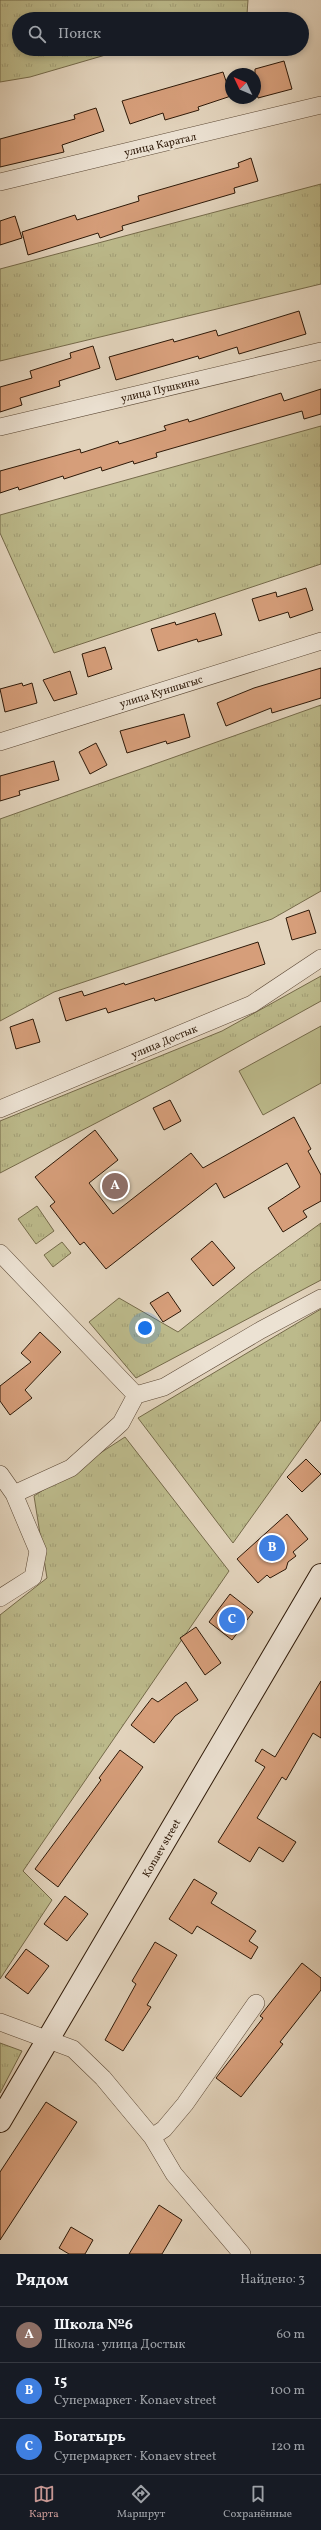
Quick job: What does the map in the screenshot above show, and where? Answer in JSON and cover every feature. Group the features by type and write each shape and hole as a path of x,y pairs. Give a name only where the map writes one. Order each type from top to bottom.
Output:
{"main road":[{"name":"Konaev street","path":"0,2121 321,1575"}],"street":[{"name":"улица Каратал","path":"0,182 321,106"},
{"name":"улица Пушкина","path":"0,427 321,351"},
{"name":"улица Куншыгыс","path":"0,742 321,641"},
{"name":"улица Достык","path":"0,1109 252,1004 321,958"},
{"path":"0,1252 136,1395"},
{"path":"14,1494 71,1468 121,1423 136,1395 164,1387 321,1298"},
{"path":"0,1474 14,1494 38,1551 33,1577 0,1598"},
{"path":"152,2137 164,2129 185,2104 256,2003"},
{"path":"0,2022 47,2041 73,2049 103,2078 152,2137 174,2174 242,2254"}],"green space":[{"path":"0,0 248,0 247,12 12,12 12,56 102,56 30,77 0,82"},
{"path":"321,184 321,284 0,361 0,269"},
{"path":"321,426 321,564 54,653 0,533 0,515"},
{"path":"321,705 321,891 272,919 54,992 0,1021 0,819"},
{"path":"321,976 321,1001 173,1083 0,1173 0,1121 222,1031"},
{"path":"321,1026 321,1083 263,1115 239,1071"},
{"path":"37,1206 54,1231 36,1244 18,1219"},
{"path":"321,1223 321,1280 136,1378 89,1322 119,1298 178,1332 252,1273"},
{"path":"62,1242 71,1253 53,1267 44,1255"},
{"path":"321,1309 321,1420 233,1543 138,1418"},
{"path":"125,1437 229,1571 23,1871 52,1900 0,1979 0,1615 47,1578 34,1496"},
{"path":"0,2043 22,2051 0,2093"}],"building":[{"path":"284,61 292,89 261,97 261,68 259,68"},
{"path":"223,72 225,78 225,98 198,107 199,110 165,120 163,113 130,124 122,101"},
{"path":"96,108 104,131 62,145 64,152 0,167 0,139 75,119 74,115"},
{"path":"251,158 258,181 234,188 235,193 122,226 123,230 100,238 98,233 28,255 22,232 75,215 77,220 139,201 138,196 239,167 238,163"},
{"path":"15,216 22,238 0,245 0,221"},
{"path":"299,311 306,334 239,354 237,347 199,359 198,356 116,380 109,357 173,339 174,342 216,330 218,336"},
{"path":"93,346 100,368 59,381 60,386 20,398 22,405 0,412 0,387 32,378 30,371 71,358 70,353"},
{"path":"321,389 321,414 304,419 302,411 156,453 157,457 134,464 133,461 102,471 101,467 64,479 63,476 19,490 18,487 0,493 0,471 80,449 81,453 118,441 119,444 166,430 164,426 188,419 189,422 281,393 284,401"},
{"path":"306,588 313,610 290,618 288,612 259,621 252,599 276,592 277,597"},
{"path":"215,613 222,635 198,642 197,639 158,651 151,629 175,622 176,625"},
{"path":"105,647 112,669 88,677 82,654"},
{"path":"321,668 321,698 272,713 271,708 226,726 217,703 254,688"},
{"path":"70,671 77,694 54,701 43,680"},
{"path":"22,683 23,686 32,683 37,703 5,712 0,689"},
{"path":"184,714 190,737 167,744 166,741 127,753 120,731"},
{"path":"96,743 107,765 90,774 79,752"},
{"path":"54,761 59,780 19,791 20,795 0,801 0,776"},
{"path":"309,910 316,933 292,940 286,918"},
{"path":"258,942 265,964 155,1001 154,998 108,1013 106,1008 66,1021 59,998 82,991 84,996 124,983 125,985"},
{"path":"33,1019 40,1042 16,1049 10,1027"},
{"path":"170,1100 181,1121 164,1130 153,1108"},
{"path":"294,1117 311,1149 308,1151 321,1175 321,1201 303,1211 307,1217 283,1232 268,1208 300,1187 287,1163 224,1198 216,1183 106,1269 84,1242 80,1245 50,1206 55,1202 35,1177 95,1130 118,1160 89,1183 113,1214 191,1153 203,1168"},
{"path":"212,1241 235,1268 213,1286 191,1259"},
{"path":"168,1292 181,1311 163,1322 150,1303"},
{"path":"40,1332 61,1352 25,1390 32,1398 10,1415 0,1401 0,1386 31,1362 21,1353"},
{"path":"306,1459 321,1474 302,1492 287,1477"},
{"path":"287,1514 308,1539 293,1552 296,1556 288,1562 286,1569 270,1578 267,1575 258,1583 237,1559"},
{"path":"230,1594 253,1612 232,1640 209,1622"},
{"path":"196,1627 221,1663 205,1675 180,1638"},
{"path":"321,1681 321,1738 313,1733 286,1780 282,1777 257,1818 296,1842 283,1862 259,1847 250,1862 218,1842 265,1767 255,1761 262,1749 275,1757"},
{"path":"186,1682 198,1700 175,1716 154,1743 131,1725 152,1698 158,1702"},
{"path":"120,1750 143,1767 58,1887 35,1869 101,1780 99,1778"},
{"path":"194,1879 217,1893 211,1903 256,1931 249,1941 258,1947 251,1959 197,1926 192,1934 169,1919"},
{"path":"65,1896 88,1914 67,1941 44,1924"},
{"path":"155,1942 177,1955 147,2005 151,2007 123,2051 105,2040 136,1984 132,1981"},
{"path":"26,1949 49,1966 28,1994 5,1977"},
{"path":"302,1963 321,1978 321,1990 280,2042 283,2044 241,2097 216,2078 263,2018 260,2016"},
{"path":"46,2102 77,2122 0,2240 0,2172"},
{"path":"159,2205 182,2220 162,2254 129,2254"},
{"path":"71,2227 93,2240 85,2254 69,2254 59,2248"}],"place":[{"name":"Школа №6","path":"115,1186"},
{"name":"15","path":"272,1548"},
{"name":"Богатырь","path":"232,1620"}]}
